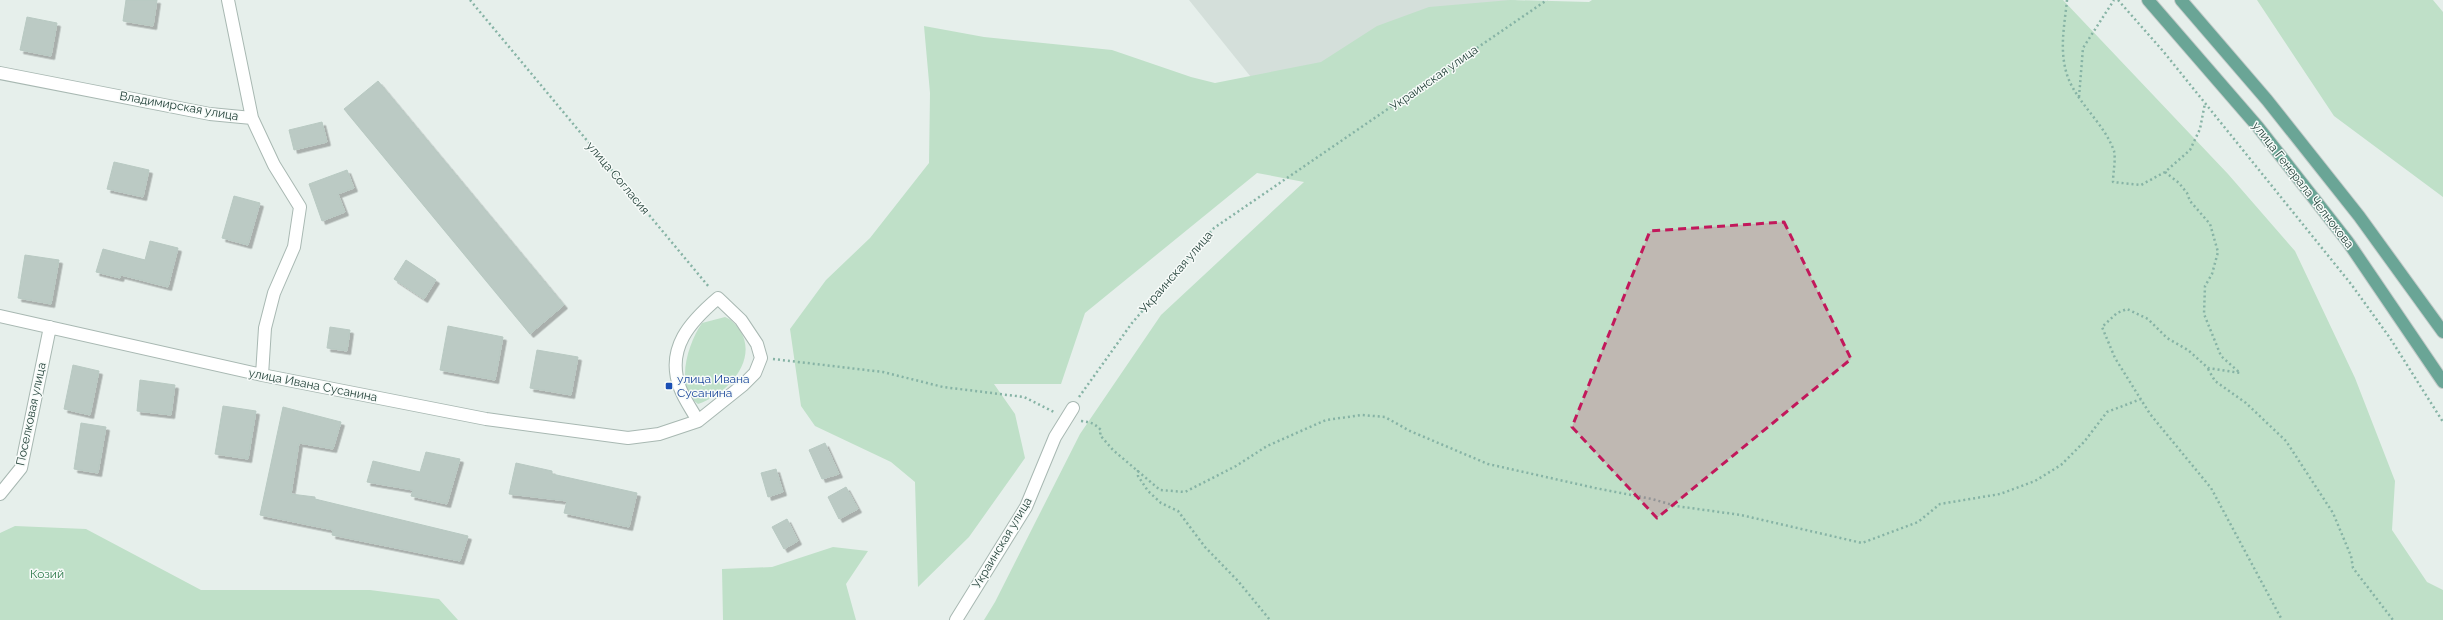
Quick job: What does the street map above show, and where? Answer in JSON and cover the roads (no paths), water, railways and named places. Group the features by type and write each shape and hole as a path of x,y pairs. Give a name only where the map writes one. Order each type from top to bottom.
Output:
{"main road":[{"name":"улица Генерала Челнокова","path":"2148,0 2258,127 2348,242 2443,382"},
{"name":"улица Генерала Челнокова","path":"2181,0 2267,100 2359,216 2443,332"}],"street":[{"path":"228,0 252,118"},
{"name":"Владимирская улица","path":"0,73 210,114 252,118 274,165 300,207 294,247 274,293 265,328 262,375"},
{"name":"улица Ивана Сусанина","path":"0,316 262,375 486,419 628,438 659,434 698,421 743,386 755,373 761,358 757,344 741,320 718,298 695,318 684,334 678,348 677,368 680,387 698,421"},
{"name":"Поселковая улица","path":"0,494 21,468 50,327"},
{"name":"Украинская улица","path":"956,620 1026,507 1055,437 1070,413"}],"place":[{"name":"улица Ивана Сусанина","path":"669,386"}],"park label":[{"name":"Козий","path":"47,574"}]}
